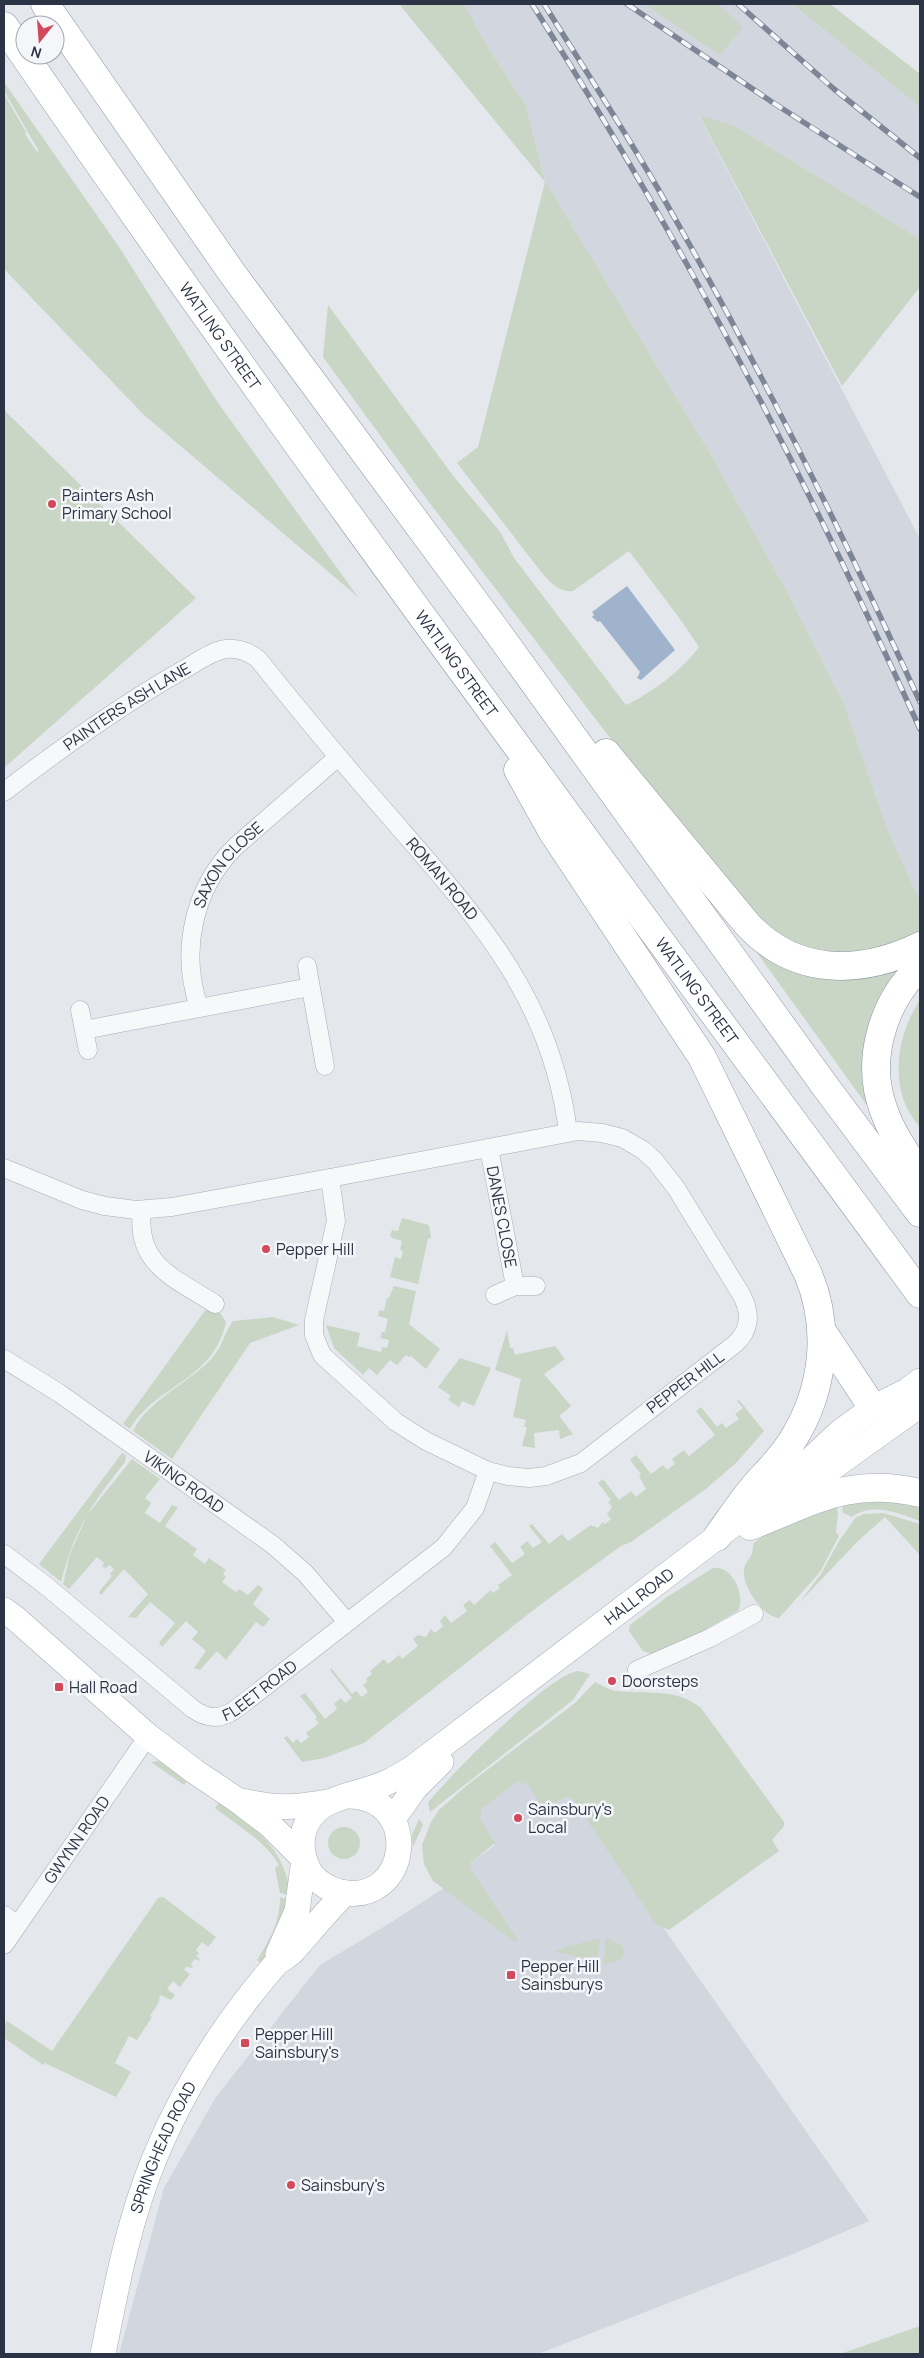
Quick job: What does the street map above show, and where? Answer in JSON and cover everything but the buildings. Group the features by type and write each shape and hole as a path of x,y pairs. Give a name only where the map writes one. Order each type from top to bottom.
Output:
{"main road":[{"path":"45,4 232,273 501,637 825,1086 920,1213"},
{"name":"WATLING STREET","path":"4,26 144,231 463,671 920,1294"},
{"path":"501,637 566,702 700,868 747,924 764,939 801,960 841,967 870,964 920,946"},
{"path":"463,671 552,831 702,1057 808,1274 818,1302 822,1331 818,1379 798,1431 788,1448 757,1483 717,1537"},
{"path":"920,967 898,992 888,1012 880,1038 877,1065 878,1091 883,1110 893,1131 920,1175"},
{"path":"822,1331 873,1408"},
{"name":"HALL ROAD","path":"237,1800 275,1808 291,1808 338,1799 387,1783 414,1767 717,1537 788,1481 840,1432 873,1408 916,1398"},
{"name":"HALL ROAD","path":"345,1893 321,1883 310,1872 304,1859 302,1842 306,1826 315,1812 338,1799 374,1801 393,1819 415,1788 450,1754 528,1692 750,1526 763,1512 829,1470 916,1398"},
{"path":"750,1526 810,1500 840,1491 872,1487 899,1488 920,1493"},
{"name":"HALL ROAD","path":"4,1610 148,1736 269,1824 304,1859"},
{"path":"345,1893 360,1893 382,1882 396,1864 400,1843 420,1807 443,1777 450,1754"},
{"path":"393,1819 400,1843"},
{"name":"SPRINGHEAD ROAD","path":"276,1964 280,1949 289,1934 297,1911 304,1859"},
{"name":"SPRINGHEAD ROAD","path":"103,2354 126,2249 154,2158 182,2100 210,2050 276,1964 290,1954 321,1916 345,1893"}],"street":[{"name":"PAINTERS ASH LANE","path":"4,792 96,723 140,694 216,652 234,649 248,653 258,659"},
{"name":"ROMAN ROAD","path":"258,659 338,757 467,908 507,962 528,1000 544,1036 559,1086 568,1132"},
{"name":"SAXON CLOSE","path":"199,1007 191,975 191,940 195,917 208,883 235,847 338,757"},
{"path":"307,966 325,1066"},
{"path":"84,1030 199,1007 310,988"},
{"path":"80,1010 88,1050"},
{"name":"PEPPER HILL","path":"4,1168 95,1204 142,1210 194,1203 568,1132 595,1132 615,1136 638,1147 655,1161 685,1204 748,1306 748,1322 742,1338 735,1344 581,1462 555,1473 537,1477 508,1476 488,1471 405,1428 349,1381 319,1351 314,1335 314,1320 336,1219 330,1178"},
{"name":"DANES CLOSE","path":"488,1148 515,1286"},
{"path":"142,1210 143,1244 154,1263 215,1304"},
{"name":"DANES CLOSE","path":"495,1295 515,1286 536,1286"},
{"name":"VIKING ROAD","path":"4,1359 67,1398 273,1545 305,1573 347,1622"},
{"name":"FLEET ROAD","path":"4,1554 50,1589 192,1709 210,1717 221,1717 232,1712 347,1622 411,1575 448,1544 476,1506 488,1471"},
{"path":"637,1670 710,1638 754,1614"},
{"name":"GWYNN ROAD","path":"4,1945 10,1920 148,1736"}],"shaded area":[{"path":"464,4 792,4 920,107 920,239 735,126 699,116 920,539 920,897 918,897 888,831 844,704 789,595 710,453 545,181 526,106 486,44"},
{"path":"517,1782 528,1785 544,1808 565,1797 574,1800 869,2221 791,2255 538,2354 119,2354 164,2188 216,2097 320,1965 390,1923 467,1873 471,1862 495,1845 480,1819 480,1811 491,1799"}],"green space":[{"path":"399,4 464,4 486,44 526,106 545,181 710,453 789,595 844,704 888,831 918,897 920,897 920,933 869,952 837,954 821,951 791,940 764,923 624,756 422,493 323,357 328,305 454,477 501,533 514,558 626,705 666,680 692,656 699,647 629,551 573,591 559,589 542,573 457,463 478,447 545,182"},
{"path":"644,4 718,4 743,27 720,55"},
{"path":"792,4 830,4 920,74 920,107"},
{"path":"4,82 119,247 216,400 358,597 143,414 4,269 4,94 26,132 25,134 37,152 39,151 4,91"},
{"path":"699,115 735,126 920,239 920,287 842,386"},
{"name":"Painters Ash Primary School","path":"4,410 196,598 4,768"},
{"path":"729,914 783,957 920,952 902,978 876,1118"},
{"path":"920,1000 920,1127 910,1113 903,1098 899,1082 899,1065 905,1031"},
{"path":"402,1218 429,1225 431,1238 428,1239 418,1284 390,1277 395,1257 401,1259 403,1251 400,1250 402,1241 392,1238 390,1235 392,1230 398,1231"},
{"path":"394,1286 416,1291 409,1324 440,1349 426,1369 411,1356 406,1355 397,1365 390,1360 377,1375 369,1368 363,1375 334,1348 326,1325 360,1333 357,1346 381,1352 382,1347 387,1348 389,1340 380,1338 382,1332 385,1332 388,1319 378,1316 379,1310 384,1311 387,1298 389,1298"},
{"path":"209,1305 220,1313 226,1322 219,1342 209,1358 197,1370 154,1402 141,1414 130,1429 123,1424"},
{"path":"273,1317 299,1325 250,1343 172,1459 133,1431 149,1410 212,1358 233,1321"},
{"path":"507,1330 510,1348 513,1348 515,1355 555,1346 565,1359 544,1374 571,1406 559,1416 573,1434 560,1439 559,1430 534,1433 535,1448 522,1446 527,1427 524,1427 526,1420 513,1417 521,1379 495,1370"},
{"path":"460,1358 491,1368 474,1406 462,1401 459,1407 448,1400 451,1396 438,1387"},
{"path":"739,1400 764,1431 737,1462 706,1489 631,1542 621,1546 540,1605 364,1743 324,1758 302,1762 284,1738 287,1736 293,1743 297,1739 301,1743 309,1737 306,1733 319,1723 315,1719 317,1717 300,1696 305,1693 325,1719 337,1709 334,1704 341,1698 345,1703 352,1698 330,1670 331,1668 352,1694 356,1691 362,1697 368,1692 363,1685 372,1674 370,1671 384,1659 388,1664 399,1655 402,1659 418,1646 413,1639 418,1635 426,1637 431,1629 435,1633 443,1626 440,1621 445,1615 451,1623 467,1611 463,1605 470,1600 474,1605 491,1590 493,1593 500,1588 498,1585 512,1575 490,1546 495,1542 512,1563 525,1554 520,1547 527,1541 533,1548 542,1542 529,1526 532,1524 549,1544 562,1534 568,1541 591,1525 598,1528 603,1522 605,1524 611,1519 607,1514 612,1507 608,1502 611,1500 598,1483 603,1479 619,1500 631,1491 636,1497 646,1489 639,1476 641,1474 630,1460 636,1455 651,1474 663,1465 667,1470 675,1464 672,1459 684,1450 689,1456 715,1435 696,1411 701,1407 717,1427 722,1423 726,1428 739,1419 735,1414 743,1408 737,1401"},
{"path":"122,1453 126,1455 125,1462 85,1518 66,1563 61,1582 39,1564"},
{"path":"132,1459 160,1479 145,1498 151,1503 145,1513 160,1523 172,1505 178,1507 165,1526 197,1549 193,1555 205,1564 209,1558 226,1570 223,1574 226,1577 222,1582 236,1592 239,1589 248,1595 258,1585 263,1589 253,1604 270,1619 263,1627 256,1622 226,1660 217,1651 200,1670 194,1668 206,1651 192,1639 198,1632 186,1621 162,1647 159,1643 175,1623 150,1602 136,1618 128,1617 148,1594 124,1569 101,1595 99,1592 112,1576 110,1574 114,1569 109,1565 106,1568 102,1566 104,1563 97,1557 69,1589 63,1584 70,1554 87,1515"},
{"path":"834,1497 838,1513 836,1532 839,1536 820,1572 779,1618 767,1613 756,1602 745,1581 744,1568 752,1554 754,1543 770,1529"},
{"path":"844,1499 920,1500 920,1521 885,1510 868,1510 852,1517 842,1512"},
{"path":"883,1513 920,1524 920,1555 885,1517 858,1541 799,1603 821,1574 839,1541 856,1517 864,1514"},
{"path":"713,1568 720,1568 726,1571 736,1582 740,1597 738,1611 694,1636 652,1654 643,1651 629,1631 630,1625 667,1597"},
{"path":"578,1671 590,1674 573,1700 430,1812 428,1803 500,1728 545,1689 564,1676"},
{"path":"595,1682 608,1689 617,1691 661,1693 682,1697 701,1708 784,1822 784,1826 772,1840 779,1851 669,1930 656,1924 574,1800 565,1797 546,1809 528,1785 517,1782 481,1809 480,1819 495,1843 471,1862 470,1868 518,1941 516,1943 433,1881 424,1864 422,1845 431,1822 439,1810 466,1786 575,1703"},
{"path":"158,1761 164,1763 188,1780 184,1785 151,1762"},
{"path":"219,1803 257,1831 267,1841 282,1864 291,1896 280,1893 275,1868 279,1865 273,1856 250,1834 215,1808"},
{"path":"419,1819 423,1825 413,1847 412,1835"},
{"path":"344,1827 350,1828 355,1832 359,1837 359,1849 355,1854 350,1858 344,1859 338,1858 333,1854 329,1849 328,1843 329,1837 333,1832 338,1828"},
{"path":"163,1897 216,1937 208,1947 202,1942 196,1950 199,1953 196,1956 200,1959 199,1961 195,1959 191,1964 193,1968 186,1967 184,1970 190,1974 180,1987 173,1981 167,1989 175,1995 171,2000 160,1995 159,2002 150,2016 152,2017 137,2040 129,2036 115,2063 131,2072 116,2097 45,2063 43,2065 4,2038 4,2026 7,2021 52,2051 158,1898"},
{"path":"280,1897 290,1900 288,1914 262,1964 257,1960 276,1923"},
{"path":"600,1938 597,1961 553,1951 596,1939"},
{"path":"606,1938 621,1945 625,1953 620,1960 603,1965"},
{"path":"920,2326 920,2354 840,2354"}],"water":[{"path":"627,586 675,650 641,680 637,678 640,672 600,621 598,622 592,617 594,615 592,612"}],"railway":[{"path":"532,4 639,180 739,359 832,543 920,729"},
{"path":"544,4 643,164 727,313 827,506 920,702"},
{"path":"627,4 772,102 920,197"},
{"path":"738,4 834,89 920,158"}],"place":[{"name":"Painters Ash Primary School","path":"52,504"},
{"name":"Pepper Hill","path":"266,1249"},
{"name":"Doorsteps","path":"612,1681"},
{"name":"Hall Road","path":"59,1687"},
{"name":"Sainsbury's Local","path":"518,1818"},
{"name":"Pepper Hill Sainsburys","path":"511,1975"},
{"name":"Pepper Hill Sainsbury's","path":"245,2043"},
{"name":"Sainsbury's","path":"291,2185"}]}
